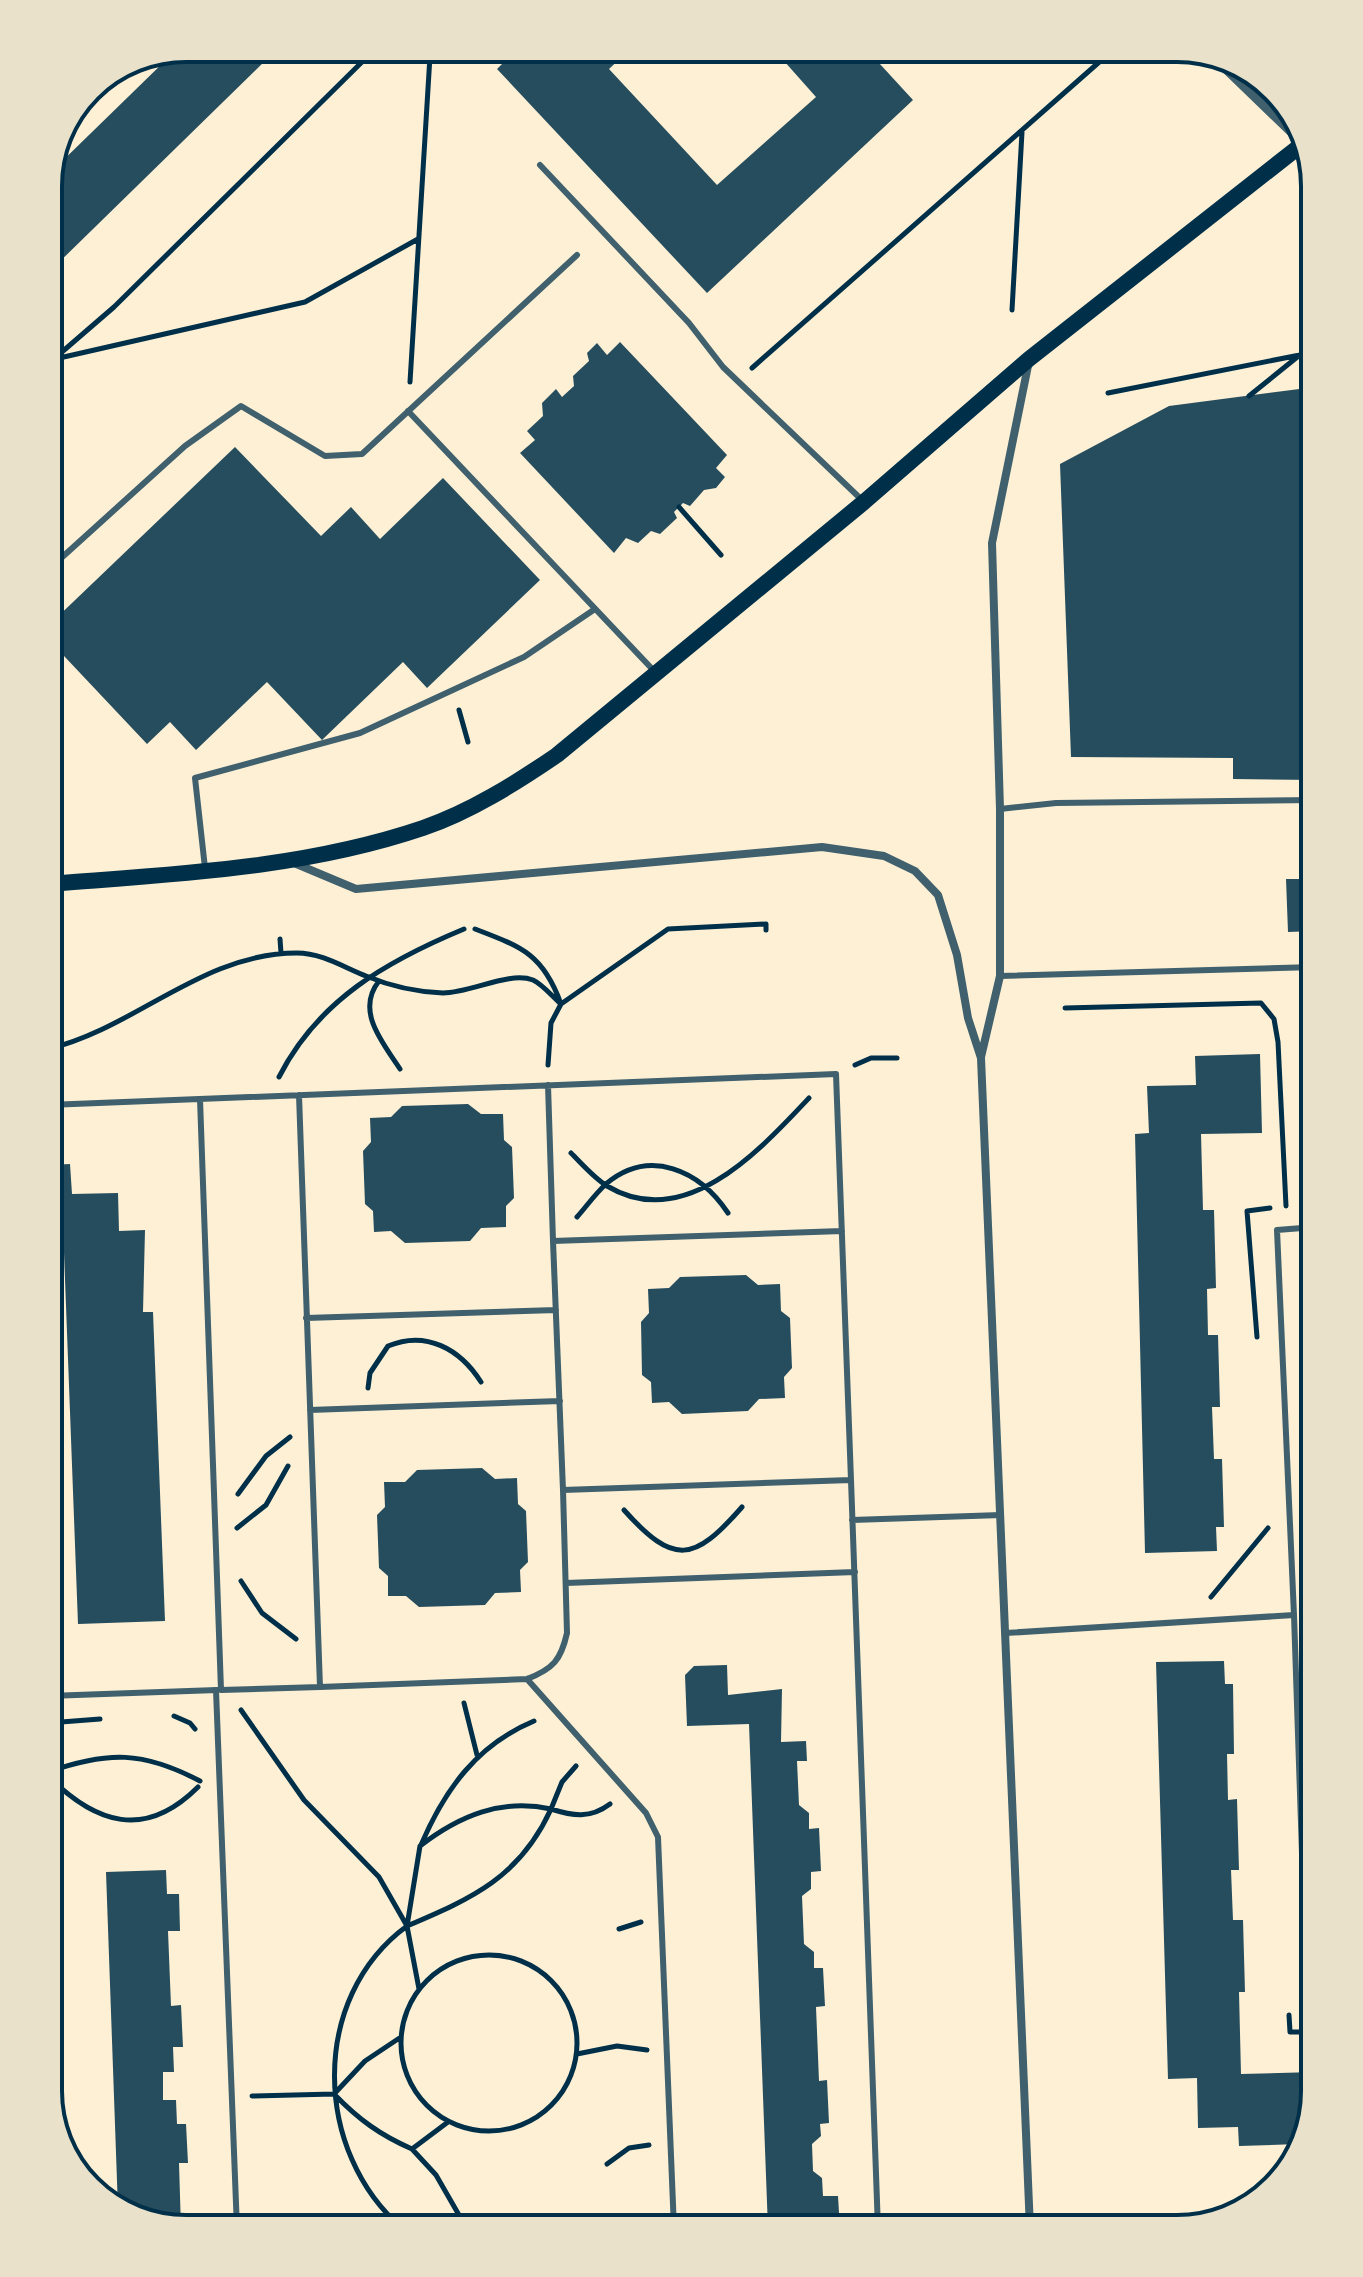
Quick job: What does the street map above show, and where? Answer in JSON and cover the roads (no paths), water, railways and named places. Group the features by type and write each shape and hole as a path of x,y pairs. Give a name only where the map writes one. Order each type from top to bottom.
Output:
{"main road":[{"path":"62,883 289,862 424,828 513,785 557,755 864,502 1029,359 1295,150"}],"street":[{"path":"1241,80 1281,119"},
{"path":"981,1058 1000,976 1000,809 992,543 1029,359"},
{"path":"289,862 356,889 822,847 884,856 915,871 938,895 957,955 968,1018 981,1058 1029,2215"}],"lane":[{"path":"540,165 689,323 738,381 864,502"},
{"path":"62,557 185,446 241,406 325,456 362,454 577,255"},
{"path":"408,411 656,673"},
{"path":"206,872 195,778 360,733 524,657 595,609"},
{"path":"1000,809 1056,803 1301,800"},
{"path":"1000,976 1301,967"},
{"path":"62,1104 833,1074 842,1231 878,2215"},
{"path":"62,1696 527,1679 550,1670 562,1655 567,1633 566,1583 548,1085"},
{"path":"299,1095 320,1687"},
{"path":"200,1099 236,2215"},
{"path":"1301,1228 1277,1230 1301,1823"},
{"path":"553,1241 842,1231"},
{"path":"306,1318 556,1310"},
{"path":"310,1410 560,1401"},
{"path":"563,1490 851,1480"},
{"path":"852,1520 1001,1515"},
{"path":"566,1583 855,1572"},
{"path":"1006,1633 1294,1615"},
{"path":"527,1679 654,1825 661,1850 673,2215"}]}
